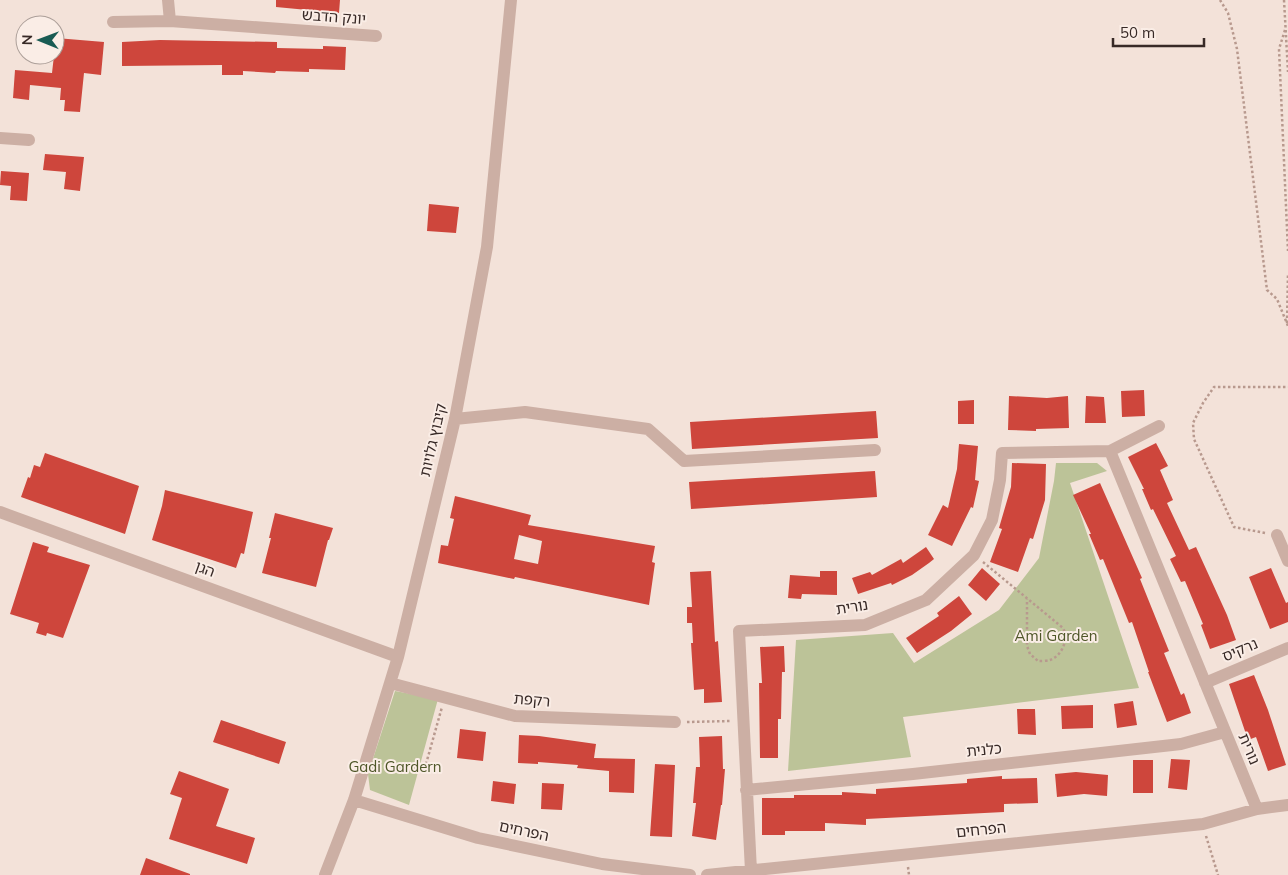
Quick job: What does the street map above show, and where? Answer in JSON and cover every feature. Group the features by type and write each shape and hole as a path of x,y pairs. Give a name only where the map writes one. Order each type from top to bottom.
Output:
{"street":[{"path":"168,0 170,21"},
{"name":"קיבוץ גלויות","path":"325,875 354,800 398,657 455,419 487,247 511,0"},
{"name":"יונק הדבש","path":"112,22 170,21 376,36"},
{"path":"0,138 29,140"},
{"path":"455,419 525,412 648,429 684,461 875,450"},
{"name":"נורית","path":"750,871 739,631 866,625 926,600 974,555 992,520 1000,480 1002,453 1110,451 1159,426"},
{"name":"נורית","path":"1110,451 1257,809"},
{"name":"הגן","path":"0,512 398,657"},
{"path":"1278,534 1288,561"},
{"name":"נרקיס","path":"1205,683 1288,648"},
{"name":"רקפת","path":"390,682 516,716 675,722"},
{"name":"כלנית","path":"746,790 913,774 1181,744 1224,732"},
{"name":"הפרחים","path":"354,800 478,838 602,864 690,875"},
{"name":"הפרחים","path":"707,875 1203,824 1257,809 1288,805"}],"path":[{"path":"1220,0 1228,13 1237,49 1267,290 1277,299 1288,326"},
{"path":"1284,0 1288,72"},
{"path":"1285,30 1279,49 1288,251"},
{"path":"1288,273 1288,326"},
{"path":"1278,534 1234,527 1194,439 1193,423 1214,387 1288,387"},
{"path":"974,555 1063,628 1066,634 1065,642 1058,655 1050,660 1038,661 1030,654 1027,646 1027,599"},
{"path":"426,764 445,697"},
{"path":"675,722 742,721"},
{"path":"1203,824 1218,875"}],"green space":[{"name":"Ami Garden","path":"1056,463 1097,463 1107,471 1070,483 1139,688 903,717 911,757 788,771 796,640 893,633 914,663 999,610 1039,558"},
{"name":"Gadi Gardern","path":"395,691 438,699 409,805 370,790 368,774"}],"building":[{"path":"276,0 340,0 339,13 276,7"},
{"path":"65,39 104,42 101,75 84,73 80,112 64,111 65,100 60,100 61,88 30,85 29,100 13,98 15,70 52,73 53,65 65,65"},
{"path":"160,40 277,42 277,48 323,49 323,46 346,47 345,70 309,69 309,72 276,71 275,73 243,71 243,75 222,75 222,65 122,66 122,42"},
{"path":"45,154 84,157 80,191 64,189 66,172 43,170"},
{"path":"1,171 29,173 27,201 10,200 11,186 0,185"},
{"path":"429,204 459,207 456,233 427,231"},
{"path":"1144,390 1145,416 1122,417 1121,391"},
{"path":"1009,396 1047,398 1068,396 1069,428 1036,429 1036,431 1008,430"},
{"path":"1086,396 1104,397 1106,423 1085,423"},
{"path":"974,400 974,424 958,424 958,401"},
{"path":"876,411 878,438 692,449 690,422"},
{"path":"1156,443 1168,466 1160,470 1173,500 1167,503 1189,550 1196,547 1227,615 1236,640 1210,649 1201,625 1203,624 1185,581 1181,582 1170,559 1176,556 1153,509 1151,510 1142,489 1144,489 1128,457"},
{"path":"959,444 978,446 975,480 979,481 973,508 971,507 952,546 928,535 943,505 948,508 957,469"},
{"path":"45,453 139,486 125,534 21,497 34,465 40,467"},
{"path":"1012,463 1046,464 1045,500 1033,539 1030,538 1018,572 990,562 1002,529 999,528 1011,487"},
{"path":"875,471 877,497 691,509 689,482"},
{"path":"1100,483 1142,578 1140,579 1169,651 1164,653 1181,695 1184,693 1191,713 1167,722 1132,622 1129,623 1103,559 1100,560 1089,534 1091,534 1073,495"},
{"path":"165,490 253,512 244,554 241,553 236,568 152,540"},
{"path":"455,496 531,515 528,525 655,546 652,562 655,563 649,605 438,563 441,545 448,546 454,519 450,518","holes":["519,535 542,541 538,564 514,559"]},
{"path":"275,513 333,528 316,587 262,573"},
{"path":"33,542 49,547 47,552 90,565 63,638 47,633 46,636 36,633 39,623 10,614"},
{"path":"926,547 934,559 912,575 892,585 891,583 858,594 852,578 870,572 872,575 901,559 903,563"},
{"path":"982,568 1000,584 986,601 968,585"},
{"path":"1271,568 1286,603 1288,602 1288,622 1270,629 1249,577"},
{"path":"711,571 715,642 718,641 722,702 704,703 704,689 694,690 691,643 693,643 692,623 687,623 687,607 692,607 690,572"},
{"path":"820,571 837,571 837,595 802,594 801,599 788,598 790,575 820,577"},
{"path":"959,596 972,614 951,631 917,653 906,638 939,616 937,613"},
{"path":"784,646 785,672 782,672 781,719 778,719 778,758 760,758 759,683 762,683 760,647"},
{"path":"1254,675 1286,765 1268,771 1256,737 1248,740 1229,684"},
{"path":"1133,701 1137,725 1117,728 1114,704"},
{"path":"1093,705 1093,728 1062,729 1061,706"},
{"path":"1017,709 1035,709 1036,735 1018,734"},
{"path":"221,720 286,742 279,764 213,742"},
{"path":"460,729 486,732 483,761 457,758"},
{"path":"519,735 596,744 594,758 635,759 634,793 609,792 609,771 577,768 578,765 538,762 538,764 518,763"},
{"path":"722,736 723,769 725,769 722,805 716,840 692,836 696,803 693,803 696,767 700,767 699,737"},
{"path":"1171,759 1190,760 1187,790 1168,788"},
{"path":"1133,760 1153,760 1153,793 1133,793"},
{"path":"655,764 675,765 672,837 650,836"},
{"path":"179,771 229,789 216,826 255,838 247,864 169,839 182,798 170,794"},
{"path":"1076,772 1108,775 1107,796 1084,794 1057,797 1055,774"},
{"path":"1002,776 1002,779 1037,778 1038,803 1004,804 1004,812 866,819 866,825 825,823 825,831 785,831 785,835 762,835 762,798 794,798 794,795 842,795 842,792 876,794 876,789 967,783 967,779"},
{"path":"493,781 516,784 514,804 491,801"},
{"path":"542,783 564,784 562,810 541,809"},
{"path":"146,858 190,874 190,875 140,875"}]}
